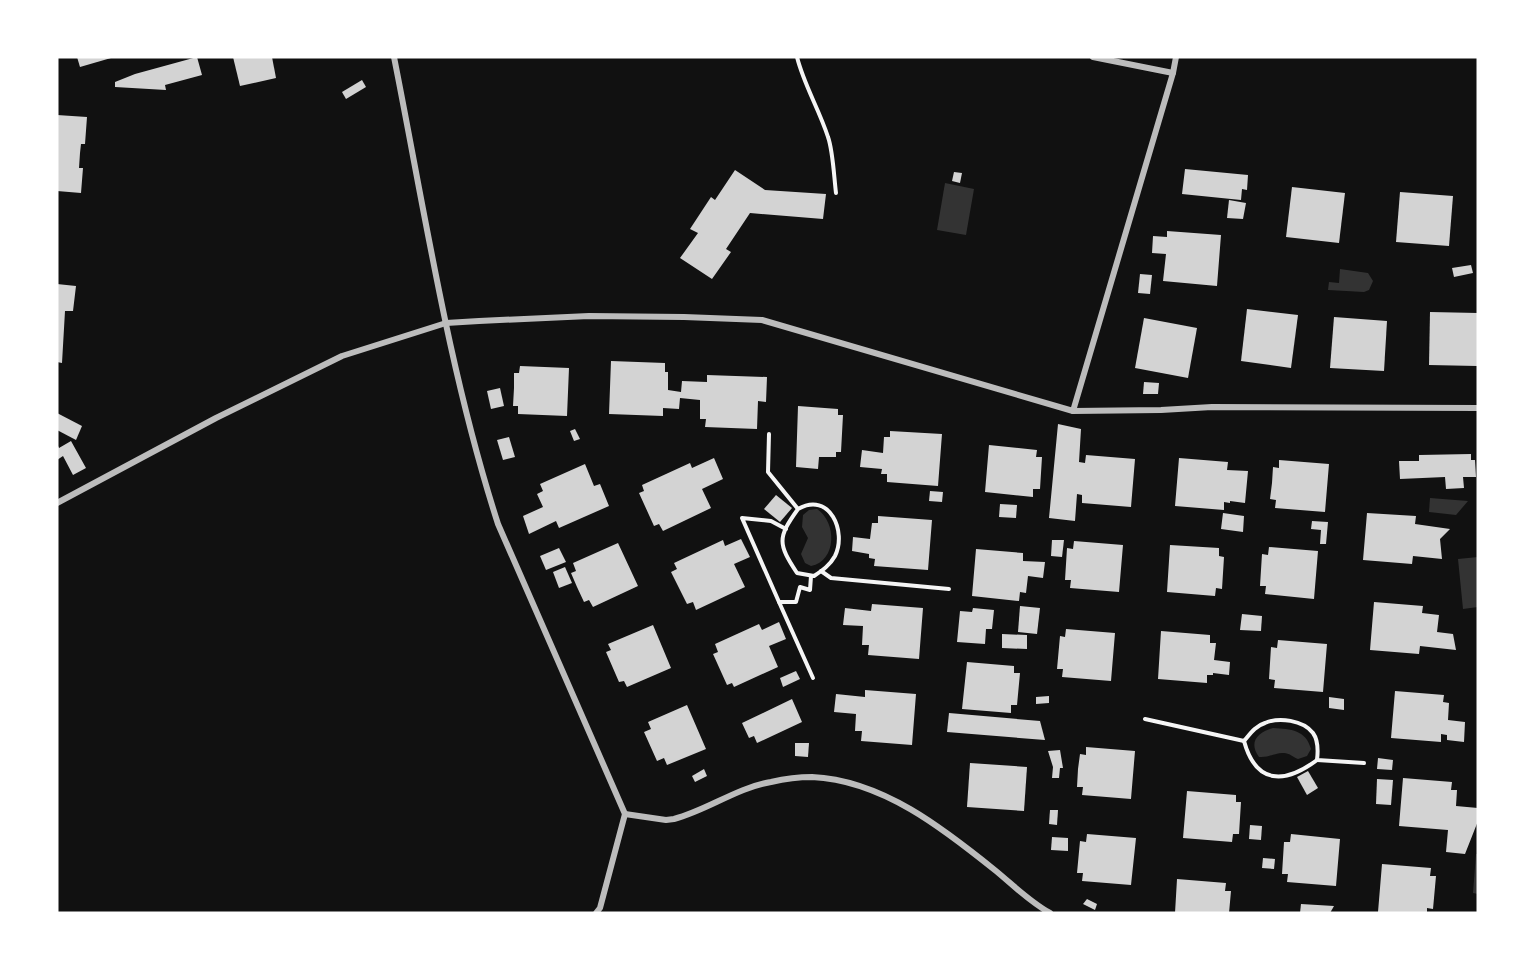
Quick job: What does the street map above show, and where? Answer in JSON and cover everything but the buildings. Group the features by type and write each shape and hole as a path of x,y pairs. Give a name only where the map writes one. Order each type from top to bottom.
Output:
{"street":[{"path":"394,57 446,323 476,448 498,524 625,814 600,908 596,913"},
{"path":"1093,57 1173,73"},
{"path":"1073,411 1176,57"},
{"path":"57,503 216,418 342,356 446,323 589,316 762,320 1073,411 1212,407 1478,408"},
{"path":"625,814 666,820 674,819 750,787 792,779 812,777 854,784 895,801 927,821 966,847 1050,913"}],"path":[{"path":"797,57 802,77 818,109 829,140 836,193"},
{"path":"769,434 768,472 798,509"},
{"path":"809,503 823,505 831,513 839,534 836,554 827,567 812,575 797,573 784,552 783,536 786,528 798,509 809,503"},
{"path":"786,528 771,521 742,518 813,678"},
{"path":"821,571 831,578 949,589"},
{"path":"779,602 796,602 800,587 810,590 812,575"},
{"path":"1145,719 1244,741"},
{"path":"1244,741 1254,729 1265,722 1284,719 1299,724 1313,733 1318,747 1317,760"},
{"path":"1244,741 1247,753 1258,768 1269,775 1281,778 1317,760 1364,763"}],"shaded area":[{"path":"945,183 974,189 966,235 937,230"},
{"path":"1340,269 1368,273 1373,281 1369,290 1364,292 1328,290 1329,282 1339,283"},
{"path":"1430,498 1468,501 1456,515 1429,512"},
{"path":"817,509 828,523 831,540 826,557 820,563 811,566 805,563 801,554 808,538 802,527 803,515 809,510"},
{"path":"1478,557 1478,607 1463,609 1458,559"},
{"path":"1273,728 1292,730 1302,734 1311,749 1307,756 1298,759 1281,753 1259,757 1254,747 1256,738"},
{"path":"1476,854 1478,854 1478,894 1473,893"}]}
